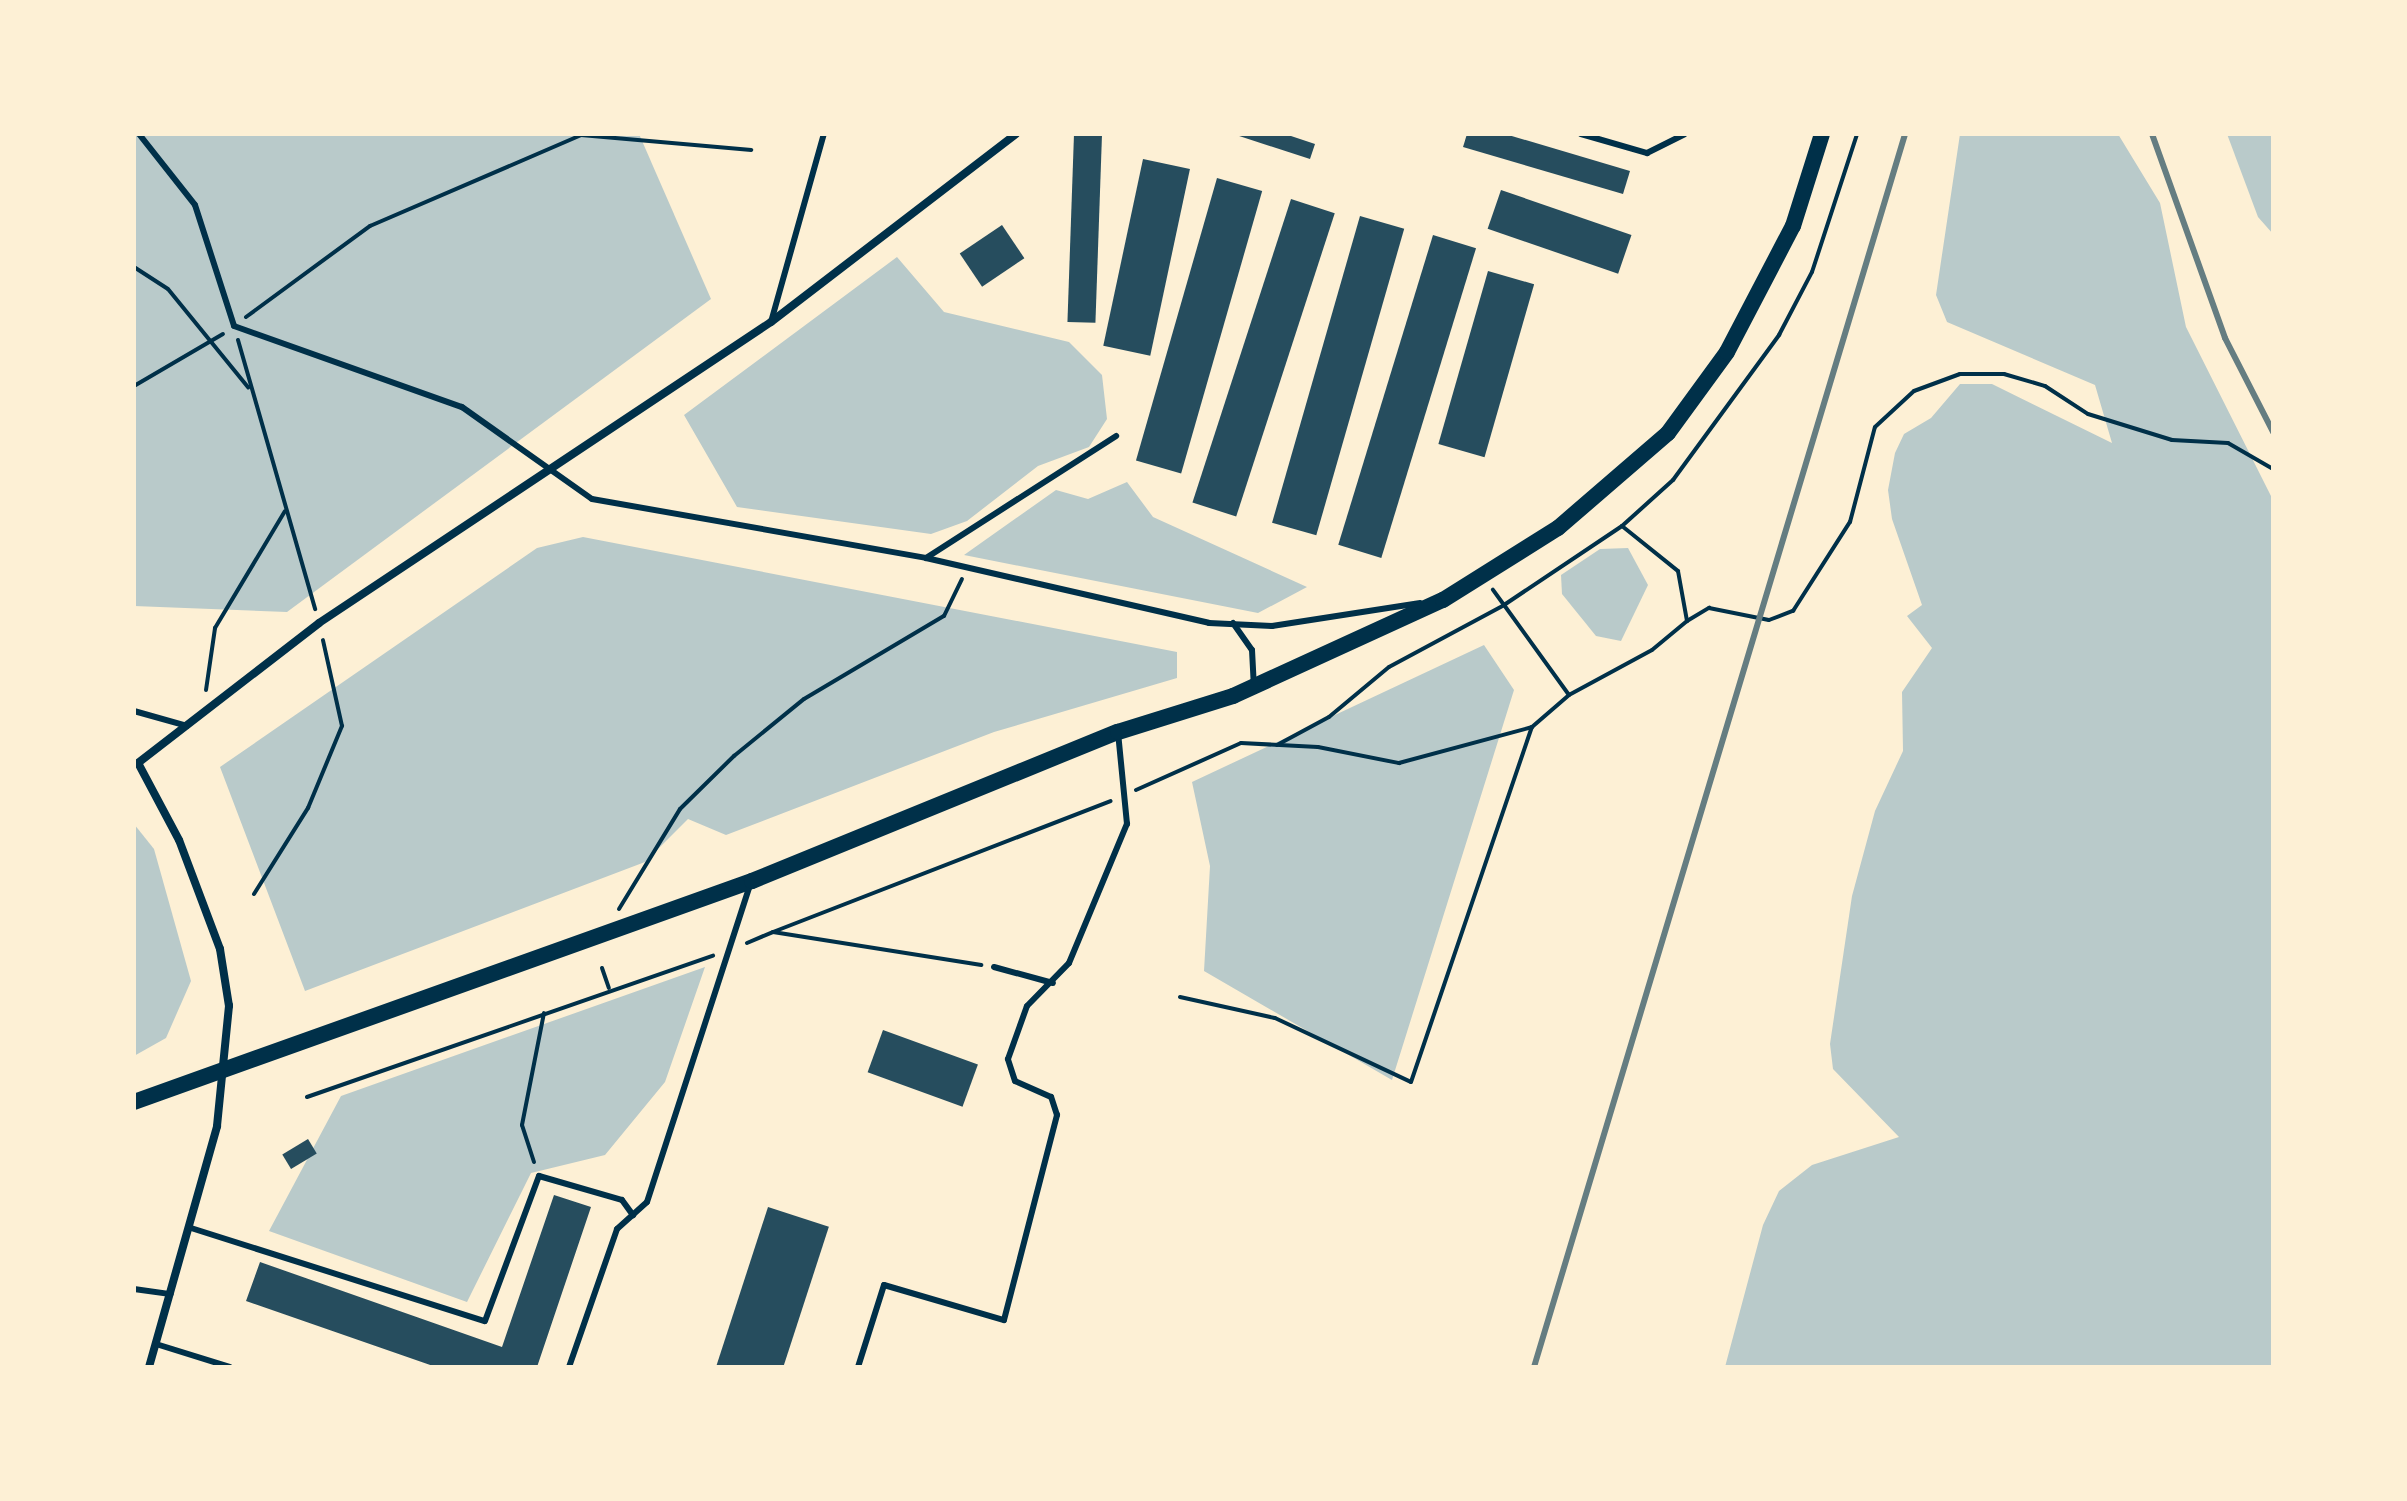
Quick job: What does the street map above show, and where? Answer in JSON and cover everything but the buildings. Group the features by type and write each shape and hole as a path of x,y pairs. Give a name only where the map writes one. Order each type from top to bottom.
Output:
{"main road":[{"path":"134,1102 752,881 1118,732 1254,687 1443,600 1482,576 1631,469 1698,396 1793,226 1822,134"}],"street":[{"path":"149,1367 191,1228 227,1068 220,949 179,840 136,765 319,623 771,322 1016,134"}],"lane":[{"path":"139,134 195,205 234,326 462,407 545,472 592,499 926,558 1233,623 1272,626 1443,600"},
{"path":"771,322 824,134"},
{"path":"1581,134 1647,153 1685,134"},
{"path":"926,558 1116,436"},
{"path":"1233,623 1252,650 1254,687"},
{"path":"134,711 187,726"},
{"path":"858,1367 884,1285 1004,1320 1057,1115 1051,1097 1015,1081 1008,1059 1027,1006 1053,983 1069,963 1122,838 1129,793 1118,732"},
{"path":"569,1367 617,1229 647,1202 752,881"},
{"path":"994,967 1053,983"},
{"path":"191,1228 485,1321 539,1176 622,1200 633,1215"},
{"path":"134,1289 171,1294"},
{"path":"156,1344 230,1367"}],"path":[{"path":"1277,745 1329,717 1389,667 1504,605 1622,526 1673,480 1779,335 1812,272 1857,134"},
{"path":"134,386 212,342 370,226 581,135 751,150"},
{"path":"134,267 168,289 250,389"},
{"path":"234,326 319,623 342,726 308,808 254,894"},
{"path":"307,1097 609,988 729,951 1129,793 1241,743 1277,745 1399,763 1532,727 1569,695 1652,650 1687,621 1709,608 1769,620 1793,611 1850,522 1875,427 1914,391 1960,374 2004,374 2045,386 2088,414 2172,440 2228,443 2273,469"},
{"path":"203,713 215,628 286,509"},
{"path":"1622,526 1678,571 1687,621"},
{"path":"607,932 647,856 691,798 804,699 944,616 971,568"},
{"path":"1482,576 1569,695"},
{"path":"1180,997 1275,1018 1411,1082 1532,727"},
{"path":"773,932 994,967"},
{"path":"602,968 609,988"},
{"path":"539,1176 522,1125 544,1013"}],"shaded area":[{"path":"134,134 639,134 711,299 287,612 134,606"},
{"path":"1960,134 2118,134 2160,203 2186,327 2273,500 2273,1367 1725,1367 1763,1225 1779,1191 1812,1165 1899,1137 1833,1069 1830,1044 1852,896 1875,811 1903,751 1902,692 1932,648 1907,616 1922,605 1892,519 1888,490 1895,453 1904,434 1931,418 1960,384 1992,384 2112,443 2095,385 1947,322 1936,295"},
{"path":"2227,134 2273,134 2273,234 2258,217"},
{"path":"897,257 944,312 1069,342 1102,375 1107,419 1089,447 1038,466 967,521 931,534 737,507 684,415"},
{"path":"1127,482 1153,517 1307,587 1258,613 964,555 1056,490 1088,499"},
{"path":"583,537 1177,652 1177,678 994,732 726,835 688,819 645,862 305,991 220,767 537,548"},
{"path":"1628,548 1648,585 1621,641 1596,636 1562,594 1561,575 1600,549"},
{"path":"1484,645 1514,690 1392,1080 1204,971 1210,866 1192,782"},
{"path":"134,824 154,849 191,981 166,1038 134,1056"},
{"path":"705,967 665,1082 605,1155 531,1173 467,1302 269,1231 341,1096"}],"railway":[{"path":"1534,1367 1905,134"},
{"path":"2152,134 2225,338 2273,432"}]}
